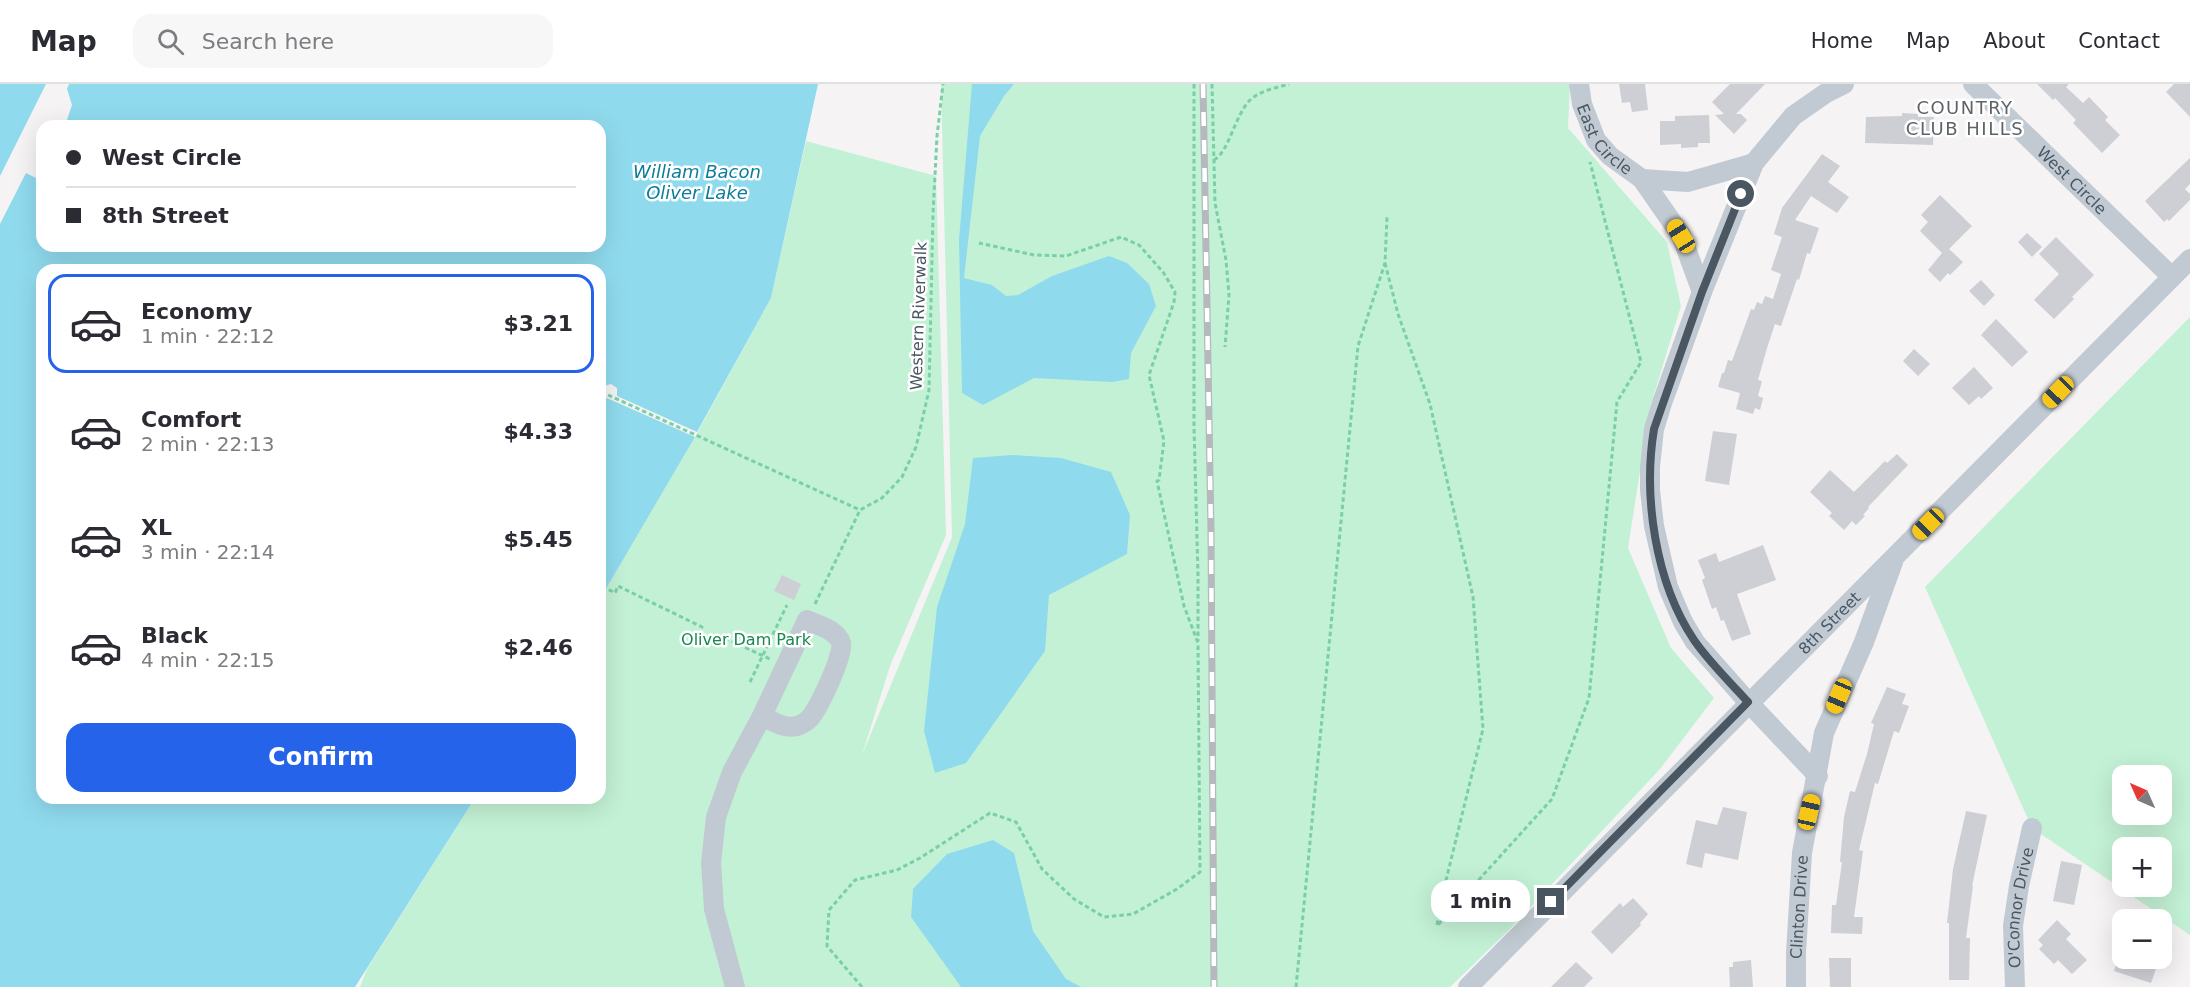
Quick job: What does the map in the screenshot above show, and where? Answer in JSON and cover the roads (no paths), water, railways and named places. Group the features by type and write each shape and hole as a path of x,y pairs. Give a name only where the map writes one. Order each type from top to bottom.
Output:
{"street":[{"name":"East Circle","path":"1579,84 1582,104 1596,141 1610,156 1642,179 1688,182 1754,163"},
{"path":"1818,776 1695,642 1675,605 1668,587 1654,526 1650,490 1651,448 1654,429 1702,292 1754,163 1793,116 1826,93 1844,84"},
{"name":"West Circle","path":"1973,84 2172,277"},
{"path":"1642,179 1681,236 1702,292"},
{"name":"8th Street","path":"1468,987 1748,702 2190,259"},
{"name":"Clinton Drive","path":"1796,987 1802,854 1824,733 1864,642 1895,556"},
{"path":"735,987 714,909 711,863 716,817 732,772 762,716 807,620 834,633 841,643 840,655 816,710 807,721 797,726 782,726 762,716"},
{"name":"O'Connor Drive","path":"2016,987 2013,926 2032,828"}],"water":[{"path":"0,84 46,84 0,176"},
{"name":"William Bacon Oliver Lake","path":"69,84 818,84 771,298 697,432 617,396 617,388 611,384 606,385 606,264 36,264 36,804 471,804 355,987 0,987 0,224 26,173 36,178 36,252 606,252 606,120 67,120 72,105 67,89"},
{"path":"972,84 1014,84 1004,96 980,136 964,278 992,285 1006,296 1018,295 1052,276 1109,256 1127,263 1149,284 1156,306 1131,353 1129,379 1112,382 1034,378 983,405 962,393 959,240"},
{"path":"606,398 695,437 606,589"},
{"path":"1012,455 1061,458 1111,472 1130,515 1127,554 1049,595 1045,651 966,763 935,773 924,731 937,607 965,524 973,458"},
{"path":"993,840 1014,853 1033,931 1066,979 1081,987 961,987 911,917 913,889 947,854"}],"railway":[{"path":"1203,84 1211,532 1214,987"}],"district":[{"name":"COUNTRY CLUB HILLS","path":"1965,118"}],"park label":[{"name":"Oliver Dam Park","path":"746,639"}]}
